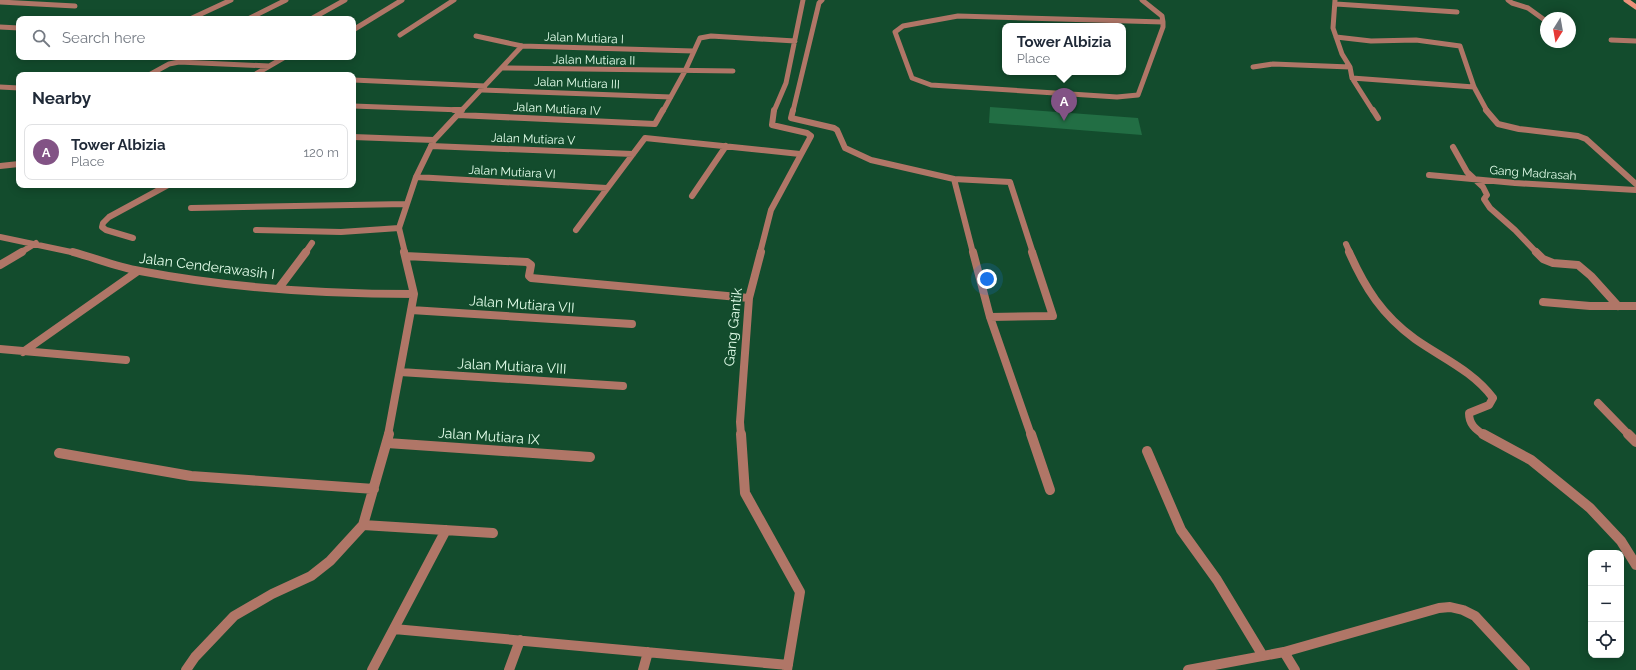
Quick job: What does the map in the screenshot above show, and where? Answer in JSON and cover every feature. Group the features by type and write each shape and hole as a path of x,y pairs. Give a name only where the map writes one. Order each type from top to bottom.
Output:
{"main road":[{"path":"1626,0 1635,6"}],"street":[{"path":"196,16 231,0"},
{"path":"254,16 286,0"},
{"path":"316,16 345,0"},
{"path":"356,28 402,0"},
{"path":"400,35 454,0"},
{"name":"Gang Gantik","path":"788,668 800,592 745,494 740,422 749,298 771,210 810,134 772,125 773,112 786,83 795,41 800,7 803,0"},
{"path":"822,0 819,3 791,118 834,128 837,130 845,148 871,160 954,179 1010,182 1053,316 990,316"},
{"path":"1142,0 1162,16 1163,22 1163,27 1138,95 1117,97 930,85 912,78 895,35 895,32 903,26 958,16 1163,22"},
{"path":"1508,0 1528,8 1540,17"},
{"path":"0,2 75,6"},
{"path":"1378,118 1352,78 1350,67 1342,54 1336,38 1333,28 1335,2 1456,12"},
{"path":"0,27 16,28"},
{"name":"Jalan Mutiara I","path":"476,36 522,46 693,51"},
{"path":"671,97 700,38 706,36 795,41"},
{"path":"1336,38 1371,41 1416,40 1460,46 1474,87 1485,108 1498,124 1519,129 1578,136 1586,139 1636,184"},
{"path":"1611,40 1636,41"},
{"path":"186,670 195,657 234,616 272,594 311,576 330,561 363,525 387,443 414,294 400,228 406,204 416,177 433,143 522,46"},
{"path":"259,72 280,60"},
{"path":"155,72 169,64 179,62 269,66"},
{"path":"1253,67 1273,64 1350,67"},
{"name":"Jalan Mutiara II","path":"502,68 733,71"},
{"path":"1352,78 1474,87"},
{"name":"Jalan Mutiara III","path":"356,80 671,97"},
{"path":"0,87 16,88"},
{"name":"Jalan Mutiara IV","path":"356,106 655,124 671,97"},
{"name":"Jalan Mutiara V","path":"356,137 633,154"},
{"path":"576,230 645,138 800,154"},
{"path":"692,196 726,146"},
{"path":"1453,147 1467,172 1483,187 1487,195 1484,199 1490,208 1515,230 1543,259 1553,263 1578,265 1591,276 1618,306"},
{"path":"0,166 16,164"},
{"name":"Gang Madrasah","path":"1429,176 1636,190"},
{"name":"Jalan Mutiara VI","path":"416,177 607,188"},
{"path":"954,179 990,316 1050,490"},
{"path":"133,238 106,230 102,227 103,223 109,217 162,188"},
{"path":"191,208 406,204"},
{"path":"256,230 341,232 400,228"},
{"name":"Jalan Cenderawasih I","path":"0,237 64,249 138,271 231,284 375,294 414,294"},
{"path":"0,265 36,243"},
{"path":"279,288 312,243"},
{"path":"1346,244 1365,286 1385,312 1414,338 1476,380 1488,390 1493,398 1489,405 1469,413 1469,421 1476,430 1493,441 1531,460 1590,508 1621,541 1636,565"},
{"path":"405,256 527,262 531,265 529,276 531,278 749,298"},
{"path":"23,352 138,271"},
{"path":"1543,302 1636,306"},
{"name":"Jalan Mutiara VII","path":"411,310 632,324"},
{"path":"0,349 126,360"},
{"name":"Jalan Mutiara VIII","path":"400,372 623,386"},
{"path":"1598,403 1636,442"},
{"name":"Jalan Mutiara IX","path":"387,443 590,457"},
{"path":"1147,451 1181,530 1217,580 1263,656"},
{"path":"59,452 191,476 374,489"},
{"path":"363,525 493,533"},
{"path":"372,670 446,530"},
{"path":"1188,670 1284,652 1438,608 1450,607 1462,610 1475,616 1525,670"},
{"path":"394,629 648,652 788,668"},
{"path":"509,670 520,640"},
{"path":"643,670 648,652"},
{"path":"1284,652 1295,670"}],"building":[{"path":"990,107 1138,118 1142,135 989,123"}],"place":[{"name":"Tower Albizia","path":"1064,121"}]}
